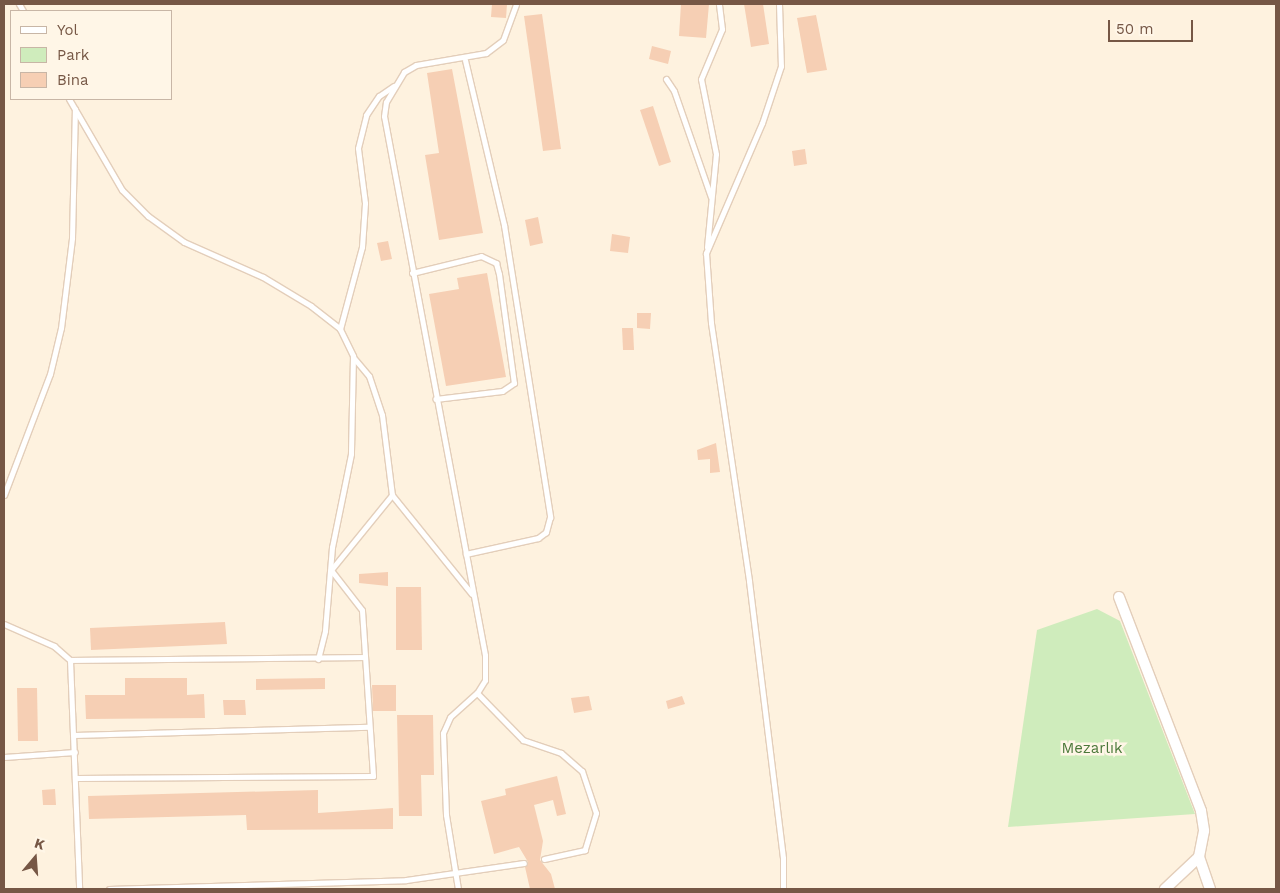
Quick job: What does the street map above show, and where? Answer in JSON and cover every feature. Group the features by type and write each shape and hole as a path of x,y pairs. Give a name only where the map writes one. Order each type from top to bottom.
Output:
{"street":[{"path":"1119,597 1201,811 1204,831 1199,857 1210,889"},
{"path":"1165,889 1199,857"}],"lane":[{"path":"340,330 362,247 365,203 358,148 364,123 379,96 394,86 416,65 465,60 503,40 516,4"},
{"path":"719,4 722,30 701,79 716,154 706,253 711,323 748,581 784,889"},
{"path":"706,253 762,123 781,66 779,4"},
{"path":"465,60 504,225 550,517 546,532 538,538 466,554"},
{"path":"666,79 674,91 711,198"},
{"path":"394,86 384,116 387,148 485,655 485,680 477,693 450,717 442,732 454,877 458,889"},
{"path":"70,100 122,190 148,216 184,242 271,282 340,330 353,356 369,376 382,415 392,495 473,595"},
{"path":"4,495 50,374 61,328 72,238 75,109"},
{"path":"412,273 481,256 496,263 499,274 514,383 502,390 435,399"},
{"path":"318,659 351,454 353,356"},
{"path":"331,570 392,495"},
{"path":"76,778 373,776 362,610 331,570"},
{"path":"4,624 54,646 70,660 318,659 364,657"},
{"path":"70,660 79,889"},
{"path":"477,693 523,740 561,753 582,771 596,814 586,850 544,859"},
{"path":"74,735 369,727"},
{"path":"4,757 75,752"},
{"path":"110,889 454,877 524,863"}],"green space":[{"name":"Mezarlık","path":"1097,609 1120,621 1195,814 1008,827 1037,630"}],"building":[{"path":"492,4 507,4 506,18 491,17"},
{"path":"681,4 709,4 706,38 679,36"},
{"path":"744,4 763,4 769,44 751,47"},
{"path":"542,14 561,149 543,151 524,16"},
{"path":"816,15 827,70 807,73 797,18"},
{"path":"652,46 671,51 668,64 649,59"},
{"path":"452,69 483,233 439,240 425,155 439,153 427,73"},
{"path":"653,106 671,162 659,166 640,110"},
{"path":"805,149 807,164 794,166 792,151"},
{"path":"538,217 543,243 530,246 525,220"},
{"path":"612,234 630,237 628,253 610,251"},
{"path":"388,241 392,259 381,261 377,243"},
{"path":"487,273 506,377 446,386 429,294 459,289 457,278"},
{"path":"637,313 651,313 650,329 637,328"},
{"path":"622,328 633,328 634,350 623,350"},
{"path":"716,443 720,472 710,473 710,459 698,460 697,450"},
{"path":"388,572 388,586 359,583 359,574"},
{"path":"396,587 421,587 422,650 396,650"},
{"path":"225,622 227,644 91,650 90,628"},
{"path":"125,678 187,678 187,695 204,694 205,718 86,719 85,695 125,695"},
{"path":"325,678 325,689 256,690 256,679"},
{"path":"372,685 396,685 396,711 373,711"},
{"path":"17,688 37,688 38,741 18,741"},
{"path":"589,696 592,710 574,713 571,698"},
{"path":"682,696 685,704 668,709 666,701"},
{"path":"223,700 245,700 246,715 224,715"},
{"path":"397,715 433,715 434,775 421,775 422,816 399,816"},
{"path":"557,776 566,814 557,816 553,800 534,805 543,841 540,860 551,874 555,889 530,889 525,867 528,862 519,847 494,854 481,801 506,795 505,789"},
{"path":"55,789 56,805 43,805 42,790"},
{"path":"318,790 318,813 393,808 393,829 247,830 246,815 89,819 88,796"}]}
